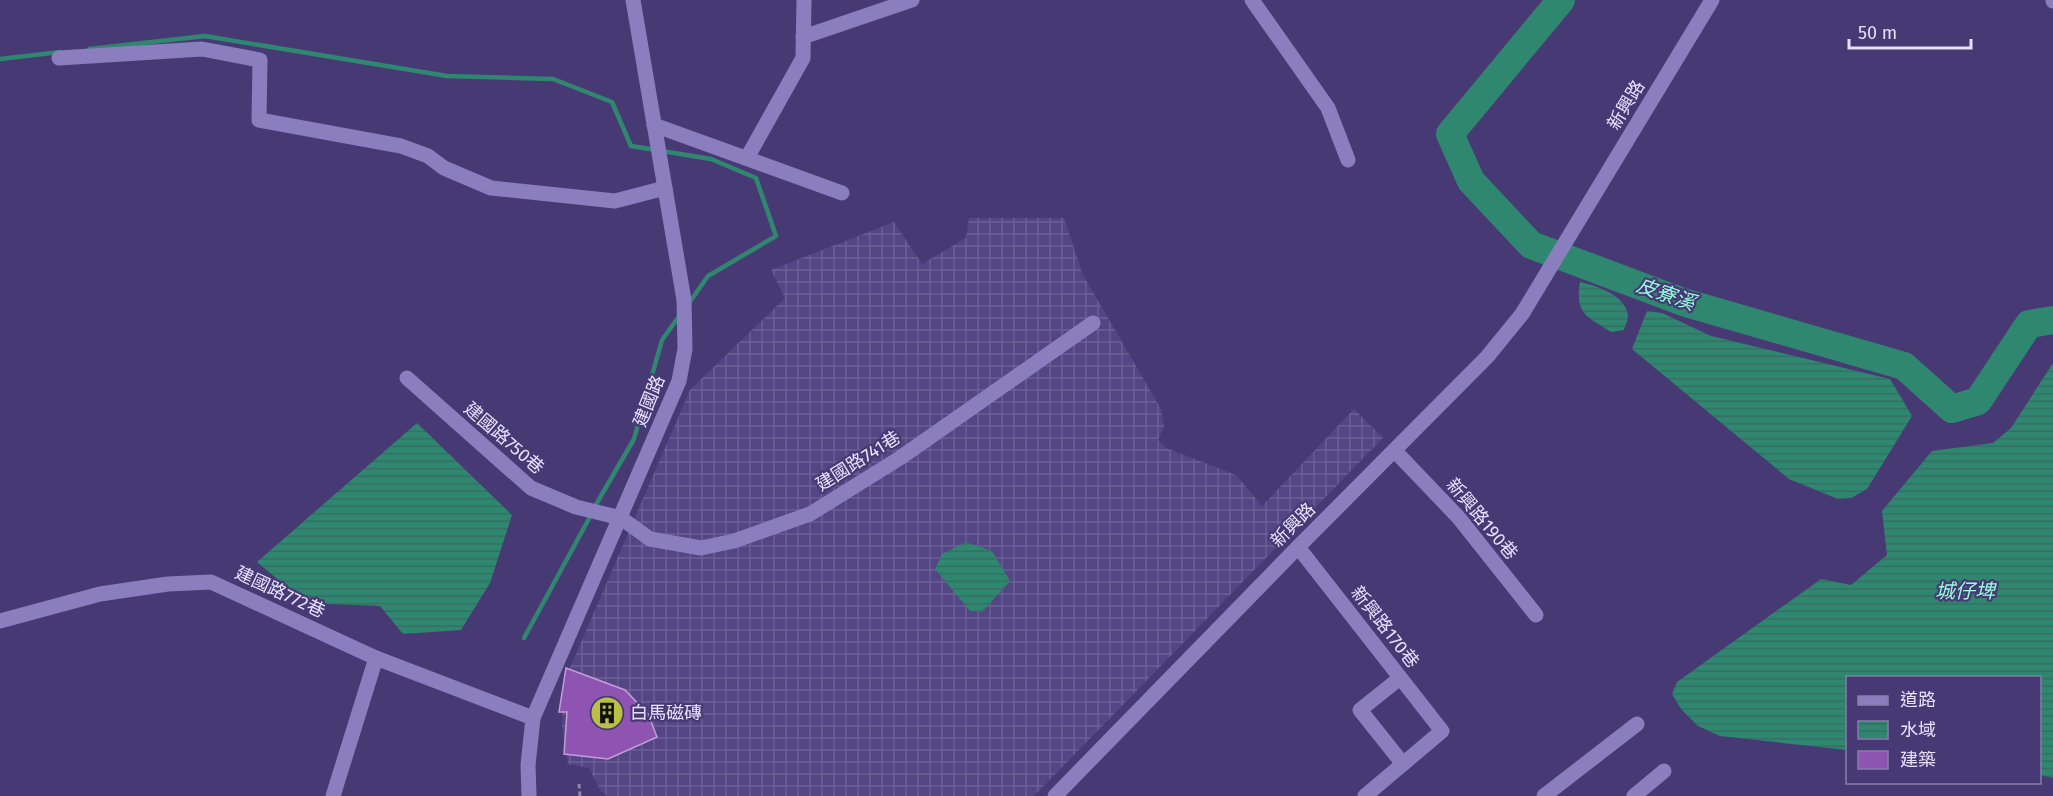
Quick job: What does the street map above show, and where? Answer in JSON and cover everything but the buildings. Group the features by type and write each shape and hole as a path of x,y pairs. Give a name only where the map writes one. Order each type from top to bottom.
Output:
{"street":[{"name":"建國路","path":"529,796 528,765 533,718 679,381 685,349 684,300 633,0"},
{"path":"747,158 803,58 804,0"},
{"path":"803,37 912,0"},
{"path":"1252,0 1328,108 1348,160"},
{"name":"新興路","path":"1055,796 1487,357 1522,314 1712,0"},
{"path":"59,58 202,49 260,60 259,120 401,146 428,156 444,168 490,188 615,201 665,188"},
{"path":"654,125 842,193"},
{"name":"建國路741巷","path":"621,518 650,539 701,548 734,541 810,514 900,458 1093,323"},
{"name":"建國路750巷","path":"407,378 531,489 576,507 621,518"},
{"name":"新興路190巷","path":"1395,451 1458,518 1536,615"},
{"name":"新興路170巷","path":"1298,547 1442,731 1403,764"},
{"name":"建國路772巷","path":"0,621 100,594 168,584 211,582 376,658 533,718"},
{"path":"333,796 376,658"},
{"path":"1365,796 1403,764 1360,710 1400,678"},
{"path":"1544,796 1637,724"},
{"path":"1634,796 1664,771"}],"path":[{"path":"579,784 580,796"}],"shaded area":[{"path":"969,218 1064,218 1083,275 1161,409 1164,427 1158,440 1166,448 1236,475 1262,506 1354,409 1383,438 1034,796 607,796 601,791 589,768 568,764 562,726 563,684 690,390 785,298 771,270 894,222 922,264 966,238"}],"water":[{"path":"1580,282 1602,289 1622,302 1628,316 1624,330 1611,332 1589,318 1581,308 1579,301"},
{"path":"1647,311 1662,313 1711,336 1890,379 1912,416 1867,489 1851,498 1838,499 1789,479 1632,349"},
{"name":"城仔埤","path":"2053,363 2053,778 2041,775 2041,676 1846,676 1846,750 1720,736 1698,726 1681,709 1672,694 1677,682 1821,579 1851,585 1887,555 1882,511 1932,451 1993,443 2011,428"},
{"path":"417,423 512,515 490,583 461,630 403,634 380,606 306,603 257,562"},
{"path":"966,542 992,551 1010,581 982,612 970,611 935,569 942,554"}],"waterway":[{"name":"皮寮溪","path":"1561,0 1450,134 1471,181 1531,245 1683,302 1904,366 1952,409 1978,401 2029,324 2053,320"},
{"path":"89,49 205,36 447,76 553,79 612,102 631,146 711,159 756,178 776,236 708,276 689,303"},
{"path":"0,59 60,52"},
{"path":"594,508 634,439 662,340 680,315"},
{"path":"524,638 591,515"}],"place":[{"name":"白馬磁磚","path":"607,713"}]}
